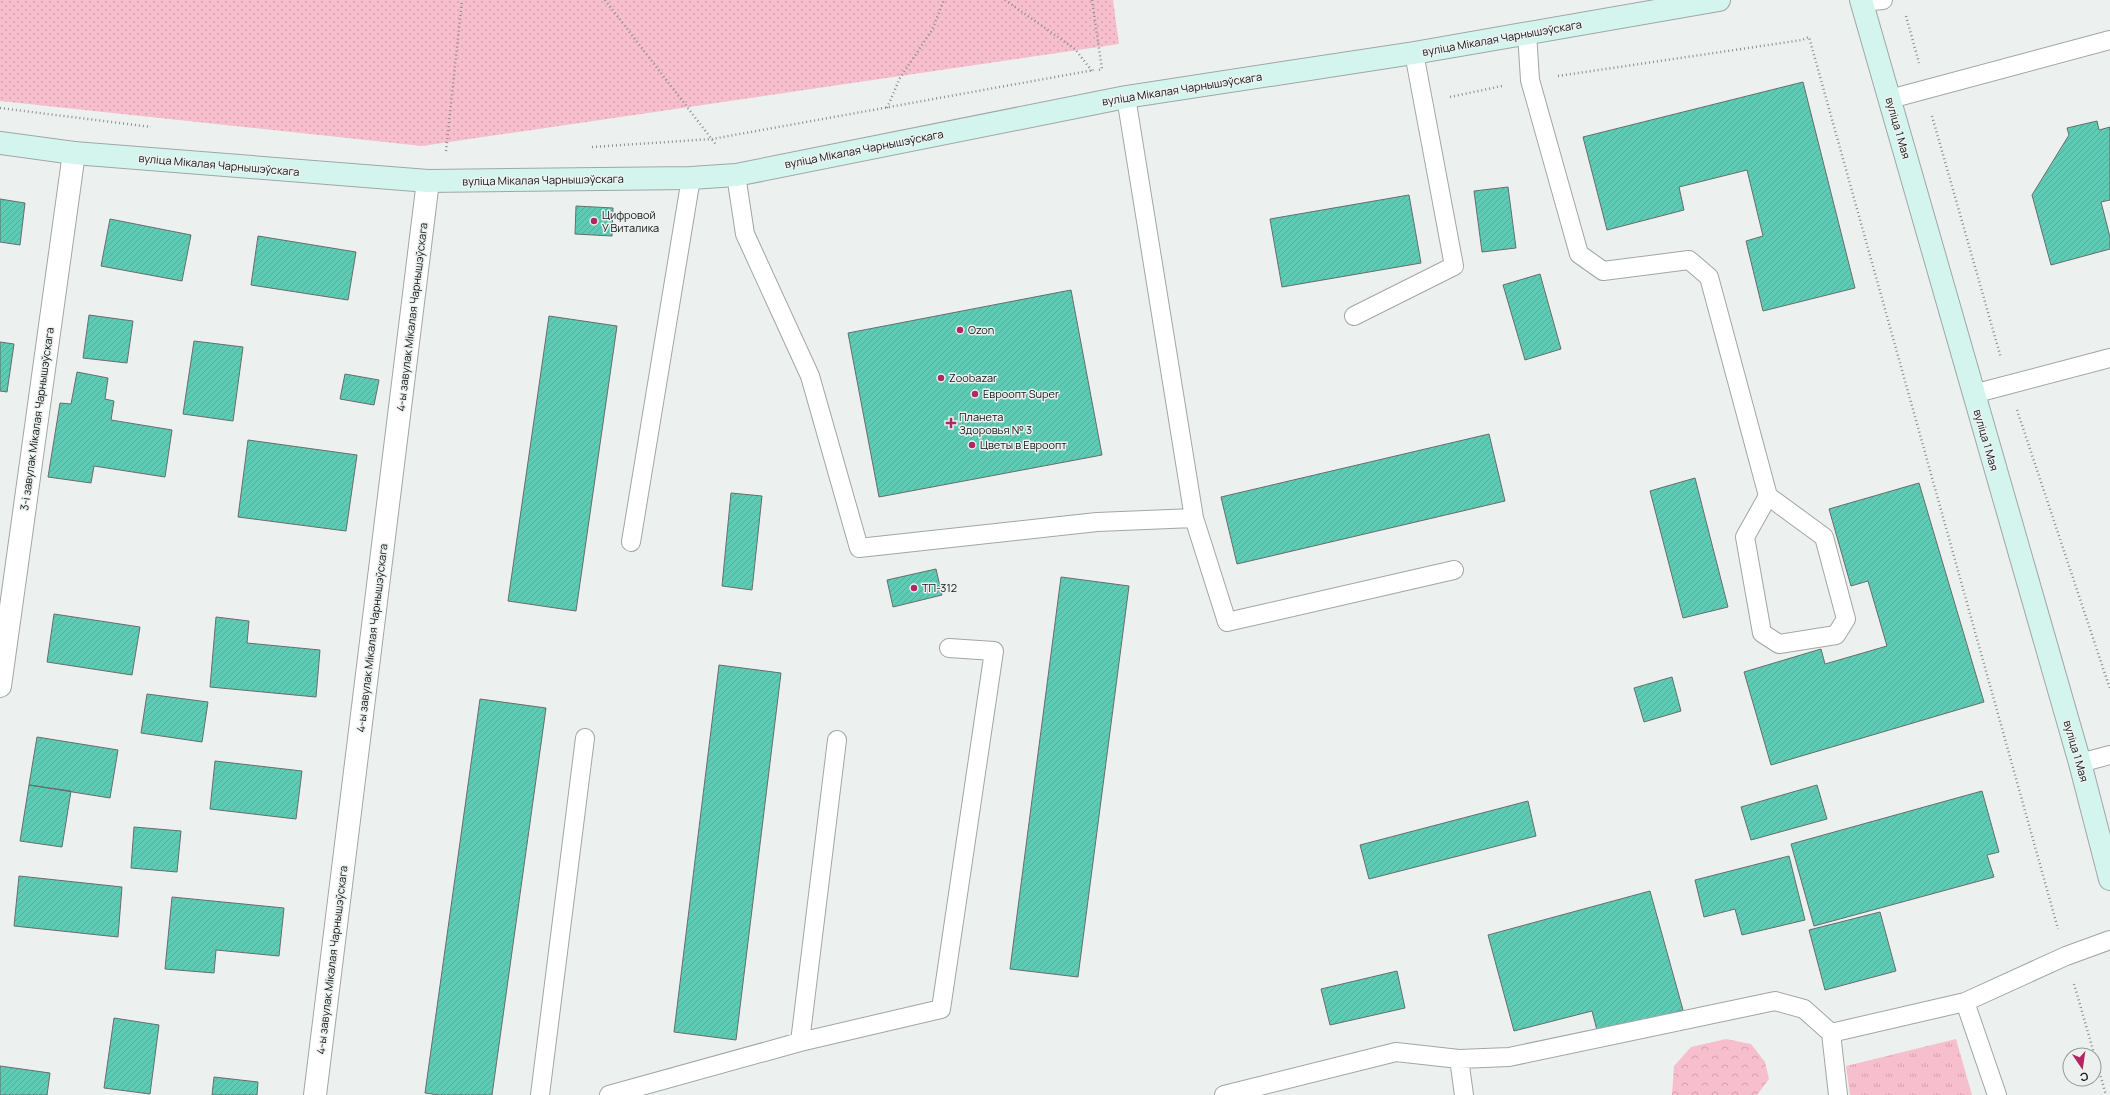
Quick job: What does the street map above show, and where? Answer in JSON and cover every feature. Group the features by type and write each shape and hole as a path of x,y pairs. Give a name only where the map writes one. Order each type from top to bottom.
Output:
{"street":[{"name":"вуліца Мікалая Чарнышэўскага","path":"0,143 74,153 428,181 691,178 736,175 1126,96 1414,53 1720,0"},
{"name":"вуліца 1 Мая","path":"1869,1 1890,100 1973,394 2080,763 2110,879"},
{"name":"3-і завулак Мікалая Чарнышэўскага","path":"0,686 74,153"},
{"name":"4-ы завулак Мікалая Чарнышэўскага","path":"315,1095 428,181"}],"lane":[{"path":"1527,33 1530,80 1579,254 1603,271 1689,260 1709,278 1768,496 1824,537 1846,619 1836,635 1780,644 1762,633 1746,537 1768,496"},
{"path":"1890,100 1924,89 2110,40"},
{"path":"1354,316 1454,266 1414,53"},
{"path":"1126,96 1194,518 1227,622 1454,570"},
{"path":"736,175 745,234 810,376 858,548 1097,522 1194,518"},
{"path":"632,542 691,178"},
{"path":"1973,394 2009,386 2110,358"},
{"path":"609,1095 800,1042 941,1009 994,651 949,648"},
{"path":"540,1095 585,738"},
{"path":"800,1042 837,740"},
{"path":"2080,763 2110,755"},
{"path":"1831,1033 1965,1002 2066,956 2110,940"},
{"path":"1224,1095 1396,1052 1459,1059 1509,1057 1775,1001 1804,1008 1831,1033 1838,1095"},
{"path":"1965,1002 1997,1095"},
{"path":"1459,1059 1464,1095"}],"path":[{"path":"446,156 462,0"},
{"path":"605,0 712,140 736,175"},
{"path":"887,108 900,78 932,30 944,0"},
{"path":"1005,0 1075,49 1092,71"},
{"path":"587,147 712,140 1102,69 1092,0"},
{"path":"1905,14 1916,48 1924,89 2009,386 2110,689"},
{"path":"1424,103 1530,80 1802,40 1809,37 2106,1095"}],"green space":[{"path":"0,0 1113,0 1119,44 422,146 0,101"},
{"path":"1726,1039 1751,1044 1765,1062 1769,1079 1757,1095 1672,1095 1674,1066 1691,1047"},
{"path":"1956,1039 1972,1095 1850,1095 1846,1066"}],"building":[{"path":"1803,82 1855,288 1763,311 1746,241 1763,236 1747,170 1679,187 1684,210 1607,230 1583,137"},
{"path":"2097,121 2099,130 2110,127 2110,200 2101,202 2110,237 2110,249 2051,265 2032,195 2069,135 2067,128"},
{"path":"1508,187 1516,248 1482,252 1474,191"},
{"path":"1409,195 1421,263 1282,287 1270,219"},
{"path":"0,199 25,203 20,245 0,242"},
{"name":"Цифровой У Виталика","path":"576,206 613,208 612,236 575,234"},
{"path":"110,219 191,235 182,281 101,266"},
{"path":"258,236 356,252 348,300 251,285"},
{"path":"1540,274 1561,349 1525,360 1503,285"},
{"name":"Евроопт Super","path":"1071,290 1102,455 879,497 848,333"},
{"path":"89,315 133,321 127,363 83,358"},
{"path":"549,316 617,326 576,611 508,601"},
{"path":"194,341 243,347 233,421 183,414"},
{"path":"0,342 14,344 7,392 0,391"},
{"path":"77,372 108,378 105,399 114,401 111,420 172,430 165,477 94,466 91,483 48,477 60,403 71,404"},
{"path":"345,374 379,380 374,405 340,399"},
{"path":"1489,434 1505,501 1237,564 1221,497"},
{"path":"248,440 357,455 346,531 238,517"},
{"path":"1695,478 1728,607 1683,618 1650,491"},
{"path":"1919,483 1984,702 1771,765 1744,672 1821,649 1825,664 1887,646 1868,581 1851,586 1829,509"},
{"path":"731,493 762,496 752,590 722,586"},
{"name":"ТП-312","path":"936,569 942,595 893,607 887,580"},
{"path":"1061,577 1129,586 1078,977 1010,969"},
{"path":"54,614 140,627 132,675 47,662"},
{"path":"216,617 249,621 247,643 320,650 316,697 210,687"},
{"path":"719,665 781,673 736,1040 674,1032"},
{"path":"1672,677 1681,711 1644,722 1634,688"},
{"path":"147,694 208,702 202,742 141,733"},
{"path":"480,699 546,708 492,1095 439,1095 425,1093"},
{"path":"37,737 118,750 110,798 29,785"},
{"path":"215,761 302,771 296,819 210,809"},
{"path":"29,785 71,791 62,847 20,841"},
{"path":"1817,785 1827,819 1751,840 1741,807"},
{"path":"1982,791 1999,852 1987,855 1994,877 1814,926 1791,844"},
{"path":"1528,801 1536,836 1369,879 1360,845"},
{"path":"134,827 181,831 177,872 131,868"},
{"path":"1789,856 1805,920 1742,935 1735,909 1704,917 1695,880"},
{"path":"19,876 122,887 118,937 14,926"},
{"path":"1650,891 1683,1010 1598,1034 1592,1011 1514,1031 1488,935"},
{"path":"172,897 284,908 279,956 216,950 214,973 165,969"},
{"path":"1880,912 1896,971 1825,990 1809,930"},
{"path":"1397,971 1405,1008 1330,1025 1321,989"},
{"path":"114,1018 159,1025 150,1094 104,1088"},
{"path":"0,1066 50,1073 47,1095 0,1095"},
{"path":"214,1077 258,1082 257,1095 212,1095"}],"place":[{"name":"Цифровой У Виталика","path":"594,221"},
{"name":"Ozon","path":"960,330"},
{"name":"Zoobazar","path":"941,378"},
{"name":"Евроопт Super","path":"975,394"},
{"name":"Планета Здоровья № 3","path":"951,423"},
{"name":"Цветы в Евроопт","path":"972,445"},
{"name":"ТП-312","path":"914,588"}]}
